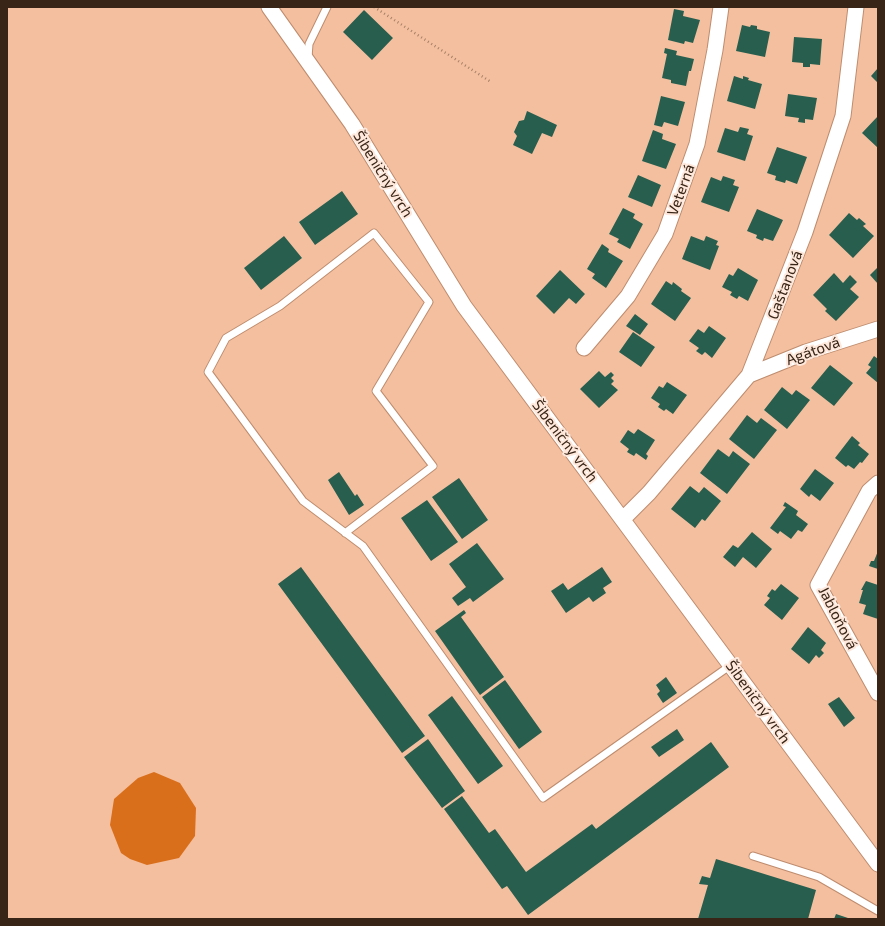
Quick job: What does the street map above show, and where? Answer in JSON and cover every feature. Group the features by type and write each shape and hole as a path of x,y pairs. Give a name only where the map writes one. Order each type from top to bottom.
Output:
{"street":[{"name":"Šibeničný vrch","path":"269,7 308,59 352,124 464,306 623,518 878,864"},
{"name":"Veterná","path":"584,348 628,296 665,234 697,144 716,50 721,7"},
{"name":"Gaštanová","path":"623,518 649,493 749,375 805,232 843,116 856,7"},
{"name":"Agátová","path":"749,375 806,352 878,329"},
{"name":"Jabloňová","path":"878,483 869,491 818,585 878,693"}],"lane":[{"path":"308,59 309,44 327,7"},
{"path":"345,533 433,466 376,391 429,302 374,233 280,306 226,338 208,372 303,501 345,533 363,546 543,798 731,665"},
{"path":"753,856 819,877 878,911"}],"path":[{"path":"374,7 490,82"}],"shaded area":[{"path":"154,772 180,783 196,808 195,836 179,858 147,865 130,859 121,853 110,825 114,799 138,778"}],"building":[{"path":"674,9 684,11 683,16 700,20 693,43 685,41 684,44 668,40"},
{"path":"364,10 393,38 372,60 343,32"},
{"path":"742,25 750,27 751,25 757,26 757,29 770,32 765,57 736,51"},
{"path":"794,37 822,39 820,65 810,64 810,67 803,67 803,63 792,62"},
{"path":"665,48 677,51 676,55 694,59 691,71 689,71 686,86 671,83 671,80 662,78 667,54 664,53"},
{"path":"878,68 878,83 871,76"},
{"path":"734,76 743,79 743,76 749,78 748,80 762,84 755,109 727,101"},
{"path":"788,94 817,98 813,120 805,119 805,123 798,122 799,118 785,116"},
{"path":"661,96 685,102 678,126 664,122 662,127 654,125"},
{"path":"527,111 557,125 552,137 542,133 532,154 513,145 517,136 514,132 519,121 524,120"},
{"path":"878,116 878,148 862,133"},
{"path":"740,127 749,129 747,134 753,136 745,161 717,152 725,128 738,132"},
{"path":"653,130 663,134 662,139 676,144 666,169 642,161"},
{"path":"777,147 807,157 797,184 786,180 785,183 775,180 776,176 767,173"},
{"path":"638,175 661,185 652,207 628,197"},
{"path":"723,176 735,180 733,185 739,187 729,212 701,202 711,177 721,181"},
{"path":"342,191 358,214 315,245 299,222"},
{"path":"623,208 635,214 633,218 643,224 630,249 617,242 619,239 609,234"},
{"path":"757,209 783,220 773,241 764,238 763,241 756,238 757,235 747,231"},
{"path":"849,213 857,220 859,218 866,224 863,226 874,236 853,258 829,235"},
{"path":"284,236 302,258 261,290 244,268"},
{"path":"691,236 704,241 706,236 718,241 716,245 719,246 710,270 682,259"},
{"path":"602,244 609,249 608,252 623,261 606,288 592,278 595,274 587,269"},
{"path":"878,267 878,284 870,275"},
{"path":"738,268 758,280 748,301 739,296 737,299 730,295 732,292 722,287 729,274 733,276"},
{"path":"560,270 585,294 576,304 569,298 554,314 536,296"},
{"path":"834,273 843,283 850,275 857,282 850,289 859,297 836,321 825,311 827,309 813,295"},
{"path":"666,281 672,285 673,282 682,289 681,291 691,298 675,321 651,304"},
{"path":"635,314 648,324 640,335 626,326"},
{"path":"709,326 726,338 712,358 705,352 702,355 696,351 699,348 689,341 698,329 704,333"},
{"path":"633,332 655,347 641,367 619,352"},
{"path":"874,356 878,359 878,383 866,373 871,367 868,365"},
{"path":"830,365 853,383 834,406 811,388"},
{"path":"599,371 605,377 611,372 614,375 611,378 614,381 611,384 618,390 599,408 580,389"},
{"path":"667,382 687,395 673,414 666,409 664,411 658,407 660,404 651,398 659,386 663,388"},
{"path":"782,387 792,395 796,390 810,400 787,429 764,410"},
{"path":"747,415 757,423 761,418 777,430 754,459 729,439"},
{"path":"638,429 655,440 646,454 648,456 646,460 636,453 634,456 627,452 629,449 620,442 628,430 634,434"},
{"path":"852,436 860,443 858,445 869,454 862,463 860,462 854,469 848,465 846,467 835,458"},
{"path":"718,449 729,457 733,451 750,464 727,494 700,473"},
{"path":"815,469 834,483 820,501 811,494 809,497 800,489"},
{"path":"339,472 355,496 357,494 364,505 349,515 328,480"},
{"path":"459,478 488,520 462,539 432,497"},
{"path":"690,486 699,493 704,487 721,501 705,521 702,519 695,528 671,509"},
{"path":"427,500 458,542 431,561 401,518"},
{"path":"785,502 798,511 796,515 808,524 802,532 798,530 791,539 780,531 778,534 770,528 786,507 783,506"},
{"path":"752,532 772,549 756,568 743,557 735,567 723,557 733,545 738,548"},
{"path":"477,543 504,579 473,602 470,598 458,606 452,598 466,587 449,564"},
{"path":"878,551 878,569 869,566 871,561 874,561"},
{"path":"301,567 425,736 402,753 278,584"},
{"path":"602,567 612,582 603,588 606,593 593,602 589,597 566,613 551,591 563,583 568,590"},
{"path":"866,581 878,585 878,619 863,614 866,605 859,603 863,590 861,590"},
{"path":"781,584 799,598 782,620 764,605 770,598 767,596 772,589 775,591"},
{"path":"464,610 466,613 461,617 504,677 480,695 435,631"},
{"path":"808,627 826,643 821,650 824,653 819,658 816,655 809,664 791,649"},
{"path":"666,677 677,693 663,703 657,694 660,691 656,685"},
{"path":"505,680 542,732 519,749 482,697"},
{"path":"452,696 503,766 478,784 428,715"},
{"path":"839,697 855,718 844,727 828,704"},
{"path":"677,729 684,740 659,757 651,747"},
{"path":"428,739 465,791 442,808 404,757"},
{"path":"711,742 729,767 528,915 507,886 502,889 444,809 462,796 489,833 495,829 526,872 592,824 596,829"},
{"path":"716,859 816,890 808,919 698,919 708,885 699,884 702,876 710,878"},
{"path":"836,914 851,919 834,919"}]}
